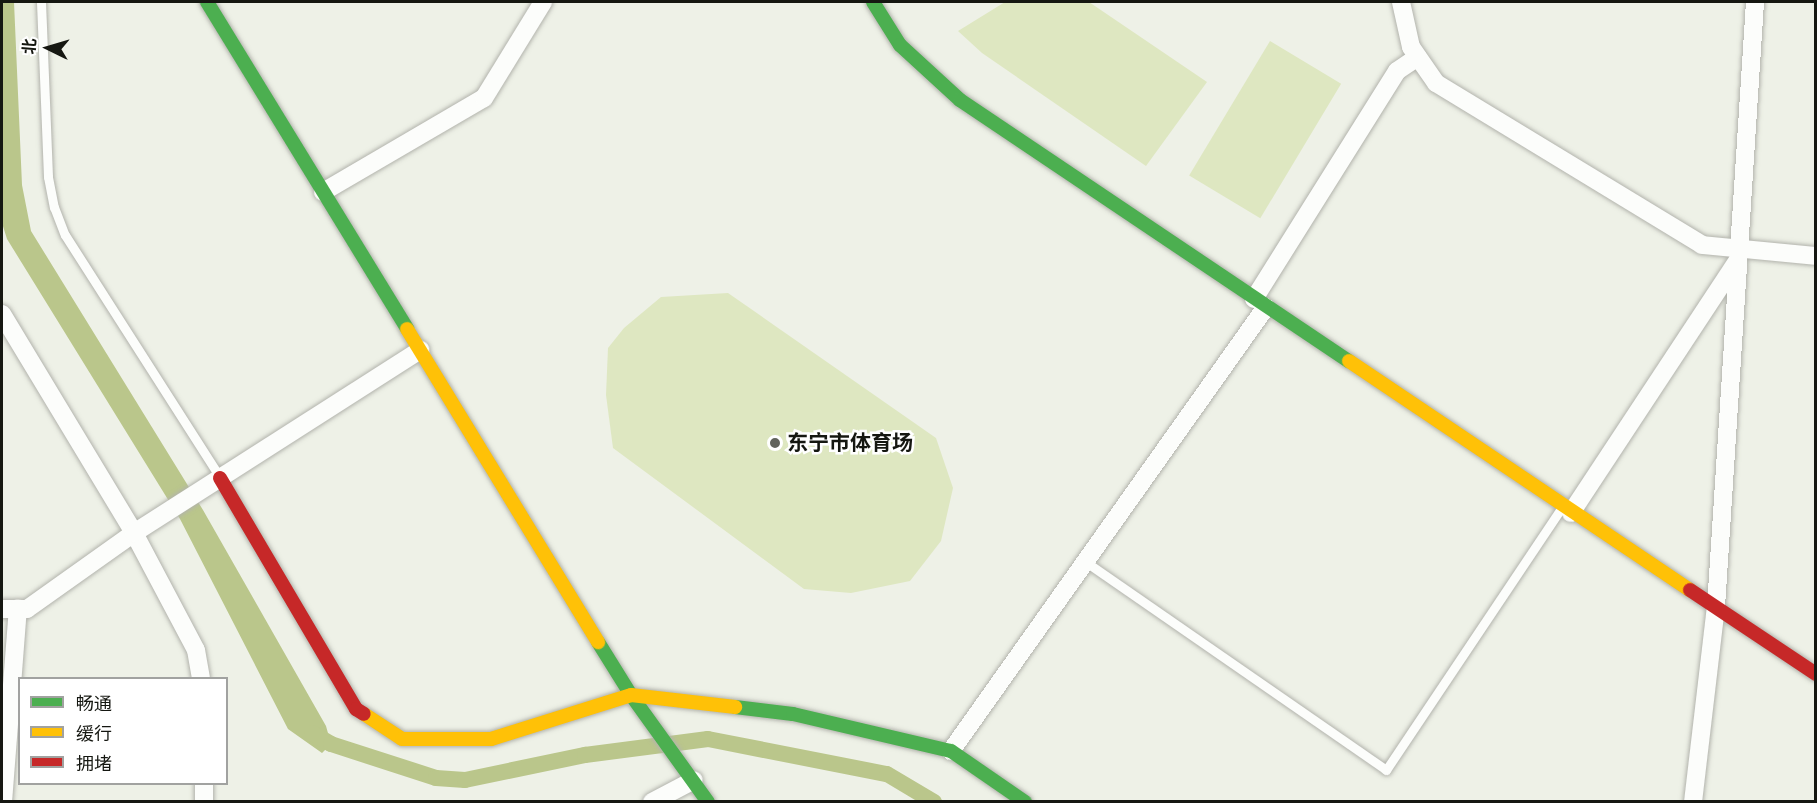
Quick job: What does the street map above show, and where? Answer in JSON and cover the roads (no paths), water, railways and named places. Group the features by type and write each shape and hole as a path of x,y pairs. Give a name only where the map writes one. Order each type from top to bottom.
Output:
{"main road":[{"path":"207,2 631,695 708,801"},
{"path":"873,2 900,45 960,100 1567,510 1815,674"},
{"path":"220,478 356,709 402,739 491,739 631,695 793,714 951,751 1025,801"}],"street":[{"path":"323,192 484,98 543,2"},
{"path":"1401,2 1411,47 1436,82 1701,245 1739,254 1815,256"},
{"path":"1690,797 1716,607 1755,2"},
{"path":"951,751 1086,562 1260,303 1397,71 1418,57"},
{"path":"1567,510 1739,254"},
{"path":"2,314 134,533 196,650 201,677"},
{"path":"3,801 10,609 27,609 134,533 420,350"},
{"path":"652,801 692,777"},
{"path":"204,785 204,801"}],"lane":[{"path":"41,2 48,177 54,207 65,236 220,478"},
{"path":"1086,562 1386,770 1567,510"}],"waterway":[{"path":"312,733 331,744 436,778 465,780 585,755 708,739 887,774 934,802"}],"place":[{"name":"东宁市体育场","path":"775,443"}]}
